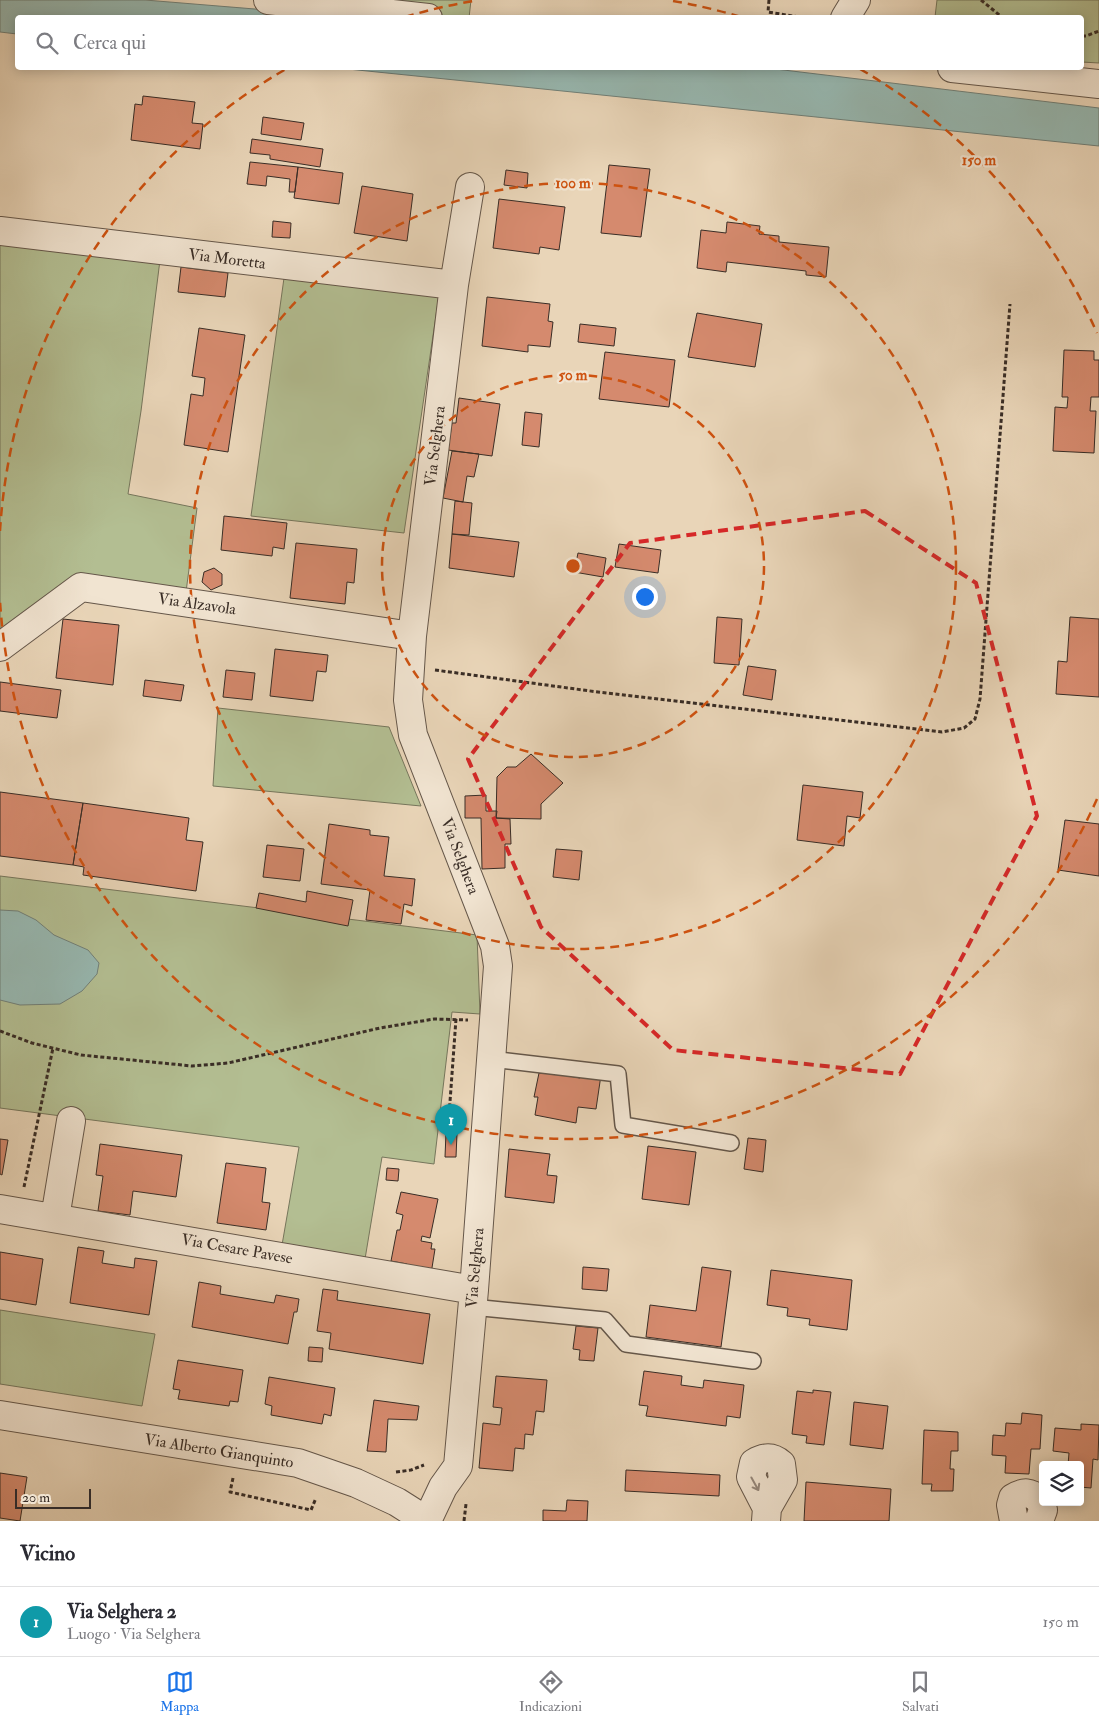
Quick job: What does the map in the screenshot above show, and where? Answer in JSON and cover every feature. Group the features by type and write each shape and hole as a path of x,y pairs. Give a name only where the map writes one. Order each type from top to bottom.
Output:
{"street":[{"path":"268,0 401,15"},
{"path":"847,15 856,0"},
{"path":"970,70 1099,84"},
{"name":"Via Selghera","path":"427,1521 443,1487 458,1466 473,1299 498,966 495,946 413,735 408,700 412,636 454,285 470,187"},
{"name":"Via Moretta","path":"0,230 169,252 454,285"},
{"name":"Via Alzavola","path":"0,647 81,587 412,636"},
{"path":"55,1218 71,1122"},
{"name":"Via Cesare Pavese","path":"11,1202 55,1218 473,1299"},
{"name":"Via Alberto Gianquinto","path":"0,1415 298,1463 356,1483 397,1502 427,1521"},
{"path":"1014,1521 1011,1505 1013,1498 1022,1493 1029,1493 1040,1500 1043,1510 1039,1521"}],"lane":[{"path":"491,1059 618,1074 623,1125 731,1143"},
{"path":"473,1299 605,1320 626,1344 753,1361"}],"path":[{"path":"769,0 768,12 786,15"},
{"path":"981,0 999,15"},
{"path":"1084,36 1099,31"},
{"path":"410,666 608,693 942,732 964,728 976,719 980,699 1010,304"},
{"path":"0,1032 81,1055 192,1066 228,1063 380,1028 434,1019 456,1018 494,1022"},
{"path":"11,1202 53,1048"}],"highlighted area":[{"path":"865,511 976,583 1037,816 900,1074 673,1050 541,927 468,759 630,543"}],"green space":[{"path":"268,0 471,0 469,15 409,15"},
{"path":"937,0 1099,0 1099,63 1084,62 1084,15 935,15"},
{"path":"0,241 160,260 141,411 128,494 197,508 186,592 74,579 0,635"},
{"path":"284,278 439,295 404,533 251,516"},
{"path":"218,708 389,727 421,806 213,786"},
{"path":"0,876 477,935 480,1014 452,1012 434,1164 382,1157 365,1259 282,1245 299,1147 0,1108"},
{"path":"0,1310 155,1334 142,1406 0,1384"}],"water":[{"path":"0,0 145,0 328,15 15,15 15,34 0,32"},
{"path":"358,70 784,70 1099,108 1099,146"},
{"path":"0,910 18,911 36,920 54,935 88,950 99,963 97,974 82,991 60,1004 20,1005 0,1000"}],"building":[{"path":"143,96 195,102 192,123 203,124 200,149 131,140 135,104 142,105"},
{"path":"263,117 304,123 301,140 261,134"},
{"path":"252,139 323,149 320,167 270,159 270,155 250,153"},
{"path":"250,162 298,167 295,192 289,192 290,179 267,176 266,186 247,184"},
{"path":"609,165 650,169 641,237 601,233"},
{"path":"298,167 343,173 339,204 294,198"},
{"path":"506,170 528,173 527,188 504,185"},
{"path":"362,186 413,194 407,241 354,233"},
{"path":"499,199 565,207 559,250 540,247 539,254 493,248"},
{"path":"273,221 291,223 290,238 272,237"},
{"path":"727,222 760,226 759,234 779,236 779,242 829,247 826,277 806,275 806,271 727,262 726,272 697,268 701,230 726,233"},
{"path":"181,267 228,273 225,297 178,292"},
{"path":"487,297 550,304 548,321 553,322 550,347 528,345 528,352 482,346"},
{"path":"697,313 762,324 755,367 688,357"},
{"path":"580,324 616,328 614,346 578,342"},
{"path":"199,328 245,335 228,452 184,445 191,394 203,396 205,378 192,376"},
{"path":"1064,350 1094,351 1094,360 1099,360 1099,397 1091,397 1090,411 1096,411 1094,453 1053,451 1055,407 1067,408 1068,397 1062,397"},
{"path":"605,352 675,360 669,407 599,399"},
{"path":"459,398 500,404 492,456 448,450 452,423 456,423"},
{"path":"525,412 542,414 539,447 522,445"},
{"path":"452,451 479,454 474,477 467,476 463,502 443,498"},
{"path":"455,501 472,503 469,535 452,534"},
{"path":"224,516 287,523 284,549 273,547 272,556 221,550"},
{"path":"452,534 519,542 514,577 449,568"},
{"path":"296,543 357,549 354,583 347,582 345,604 290,598"},
{"path":"619,544 661,550 658,573 615,567"},
{"path":"578,553 606,558 603,577 574,572"},
{"path":"214,568 222,574 222,585 211,590 202,582 204,572"},
{"path":"717,617 742,619 739,665 714,663"},
{"path":"1070,617 1099,619 1099,697 1056,694 1058,661 1067,662"},
{"path":"63,619 119,625 113,685 56,678"},
{"path":"275,649 328,655 326,672 317,671 313,701 270,696"},
{"path":"748,666 776,670 772,700 743,695"},
{"path":"226,670 255,673 252,700 223,697"},
{"path":"145,680 184,685 181,701 143,696"},
{"path":"0,682 61,690 57,718 0,711"},
{"path":"531,754 563,783 541,804 541,819 496,818 497,777 507,767 516,767"},
{"path":"803,785 863,792 860,818 847,816 844,846 797,840"},
{"path":"0,792 83,803 73,865 0,856"},
{"path":"486,795 486,811 497,811 496,818 510,819 511,844 505,844 505,868 482,869 481,818 465,818 465,796"},
{"path":"83,803 189,818 186,840 203,842 196,891 83,875 84,867 73,865"},
{"path":"1065,820 1099,824 1099,876 1058,870"},
{"path":"329,824 370,830 370,835 389,837 384,876 415,879 412,906 404,904 401,924 366,920 370,890 321,884"},
{"path":"267,845 304,849 300,881 263,877"},
{"path":"556,849 582,851 579,880 553,877"},
{"path":"307,891 353,900 348,926 256,908 259,893 306,902"},
{"path":"543,1071 580,1078 581,1073 601,1075 596,1109 578,1107 576,1123 535,1115 538,1097 534,1097 539,1073"},
{"path":"446,1133 457,1133 456,1157 445,1157"},
{"path":"748,1138 766,1140 763,1172 744,1169"},
{"path":"0,1139 8,1140 2,1175 0,1174"},
{"path":"100,1144 182,1155 176,1197 133,1191 130,1215 98,1211 103,1176 96,1175"},
{"path":"648,1146 696,1152 689,1205 642,1199"},
{"path":"509,1149 550,1154 547,1175 557,1176 554,1203 505,1197"},
{"path":"226,1163 266,1168 262,1202 270,1203 266,1230 217,1223"},
{"path":"387,1168 399,1169 398,1181 386,1180"},
{"path":"401,1192 438,1199 430,1238 422,1236 421,1241 432,1243 431,1249 435,1249 431,1274 406,1269 407,1264 391,1261 397,1230 400,1230 403,1215 396,1213"},
{"path":"78,1247 104,1251 102,1263 134,1268 135,1258 157,1261 149,1315 70,1303"},
{"path":"0,1252 43,1259 36,1305 0,1299"},
{"path":"583,1267 609,1269 607,1291 582,1289"},
{"path":"702,1267 731,1271 721,1347 646,1337 650,1305 696,1311"},
{"path":"771,1270 852,1280 847,1330 809,1325 810,1319 787,1316 788,1308 767,1305"},
{"path":"199,1282 221,1286 220,1294 274,1303 276,1295 299,1299 297,1312 294,1312 288,1344 192,1327"},
{"path":"323,1289 338,1291 337,1300 430,1314 423,1364 329,1349 331,1333 317,1331"},
{"path":"576,1326 598,1328 594,1361 579,1360 580,1350 573,1349"},
{"path":"309,1347 323,1348 322,1362 308,1361"},
{"path":"178,1360 243,1370 238,1402 230,1401 229,1406 178,1399 180,1390 173,1389"},
{"path":"644,1371 682,1376 681,1385 703,1388 704,1380 744,1385 740,1418 727,1416 726,1426 646,1416 648,1406 639,1405"},
{"path":"496,1376 547,1380 544,1412 536,1411 533,1435 525,1434 524,1449 515,1448 513,1471 479,1468 483,1423 500,1425 502,1408 493,1407"},
{"path":"269,1377 335,1388 331,1416 324,1414 322,1424 271,1415 272,1406 265,1404"},
{"path":"813,1390 831,1392 824,1445 806,1443 807,1436 792,1434 797,1391 813,1393"},
{"path":"374,1400 419,1406 417,1420 388,1419 386,1452 367,1451"},
{"path":"854,1402 888,1406 883,1449 850,1445"},
{"path":"1022,1413 1042,1415 1040,1449 1031,1449 1029,1474 1005,1473 1006,1456 992,1455 993,1435 1005,1436 1006,1423 1021,1424"},
{"path":"1081,1424 1099,1425 1098,1460 1093,1459 1091,1488 1084,1487 1084,1461 1068,1461 1069,1453 1053,1451 1055,1428 1081,1430"},
{"path":"924,1430 958,1432 958,1451 951,1451 950,1469 954,1469 953,1491 931,1491 932,1484 922,1484"},
{"path":"626,1470 720,1475 719,1496 625,1491"},
{"path":"0,1473 27,1477 20,1521 0,1518"},
{"path":"806,1482 891,1489 889,1521 804,1521"},
{"path":"567,1500 588,1501 587,1521 543,1521 543,1510 566,1511"}],"place":[{"name":"Via Selghera 2","path":"451,1145"}]}
